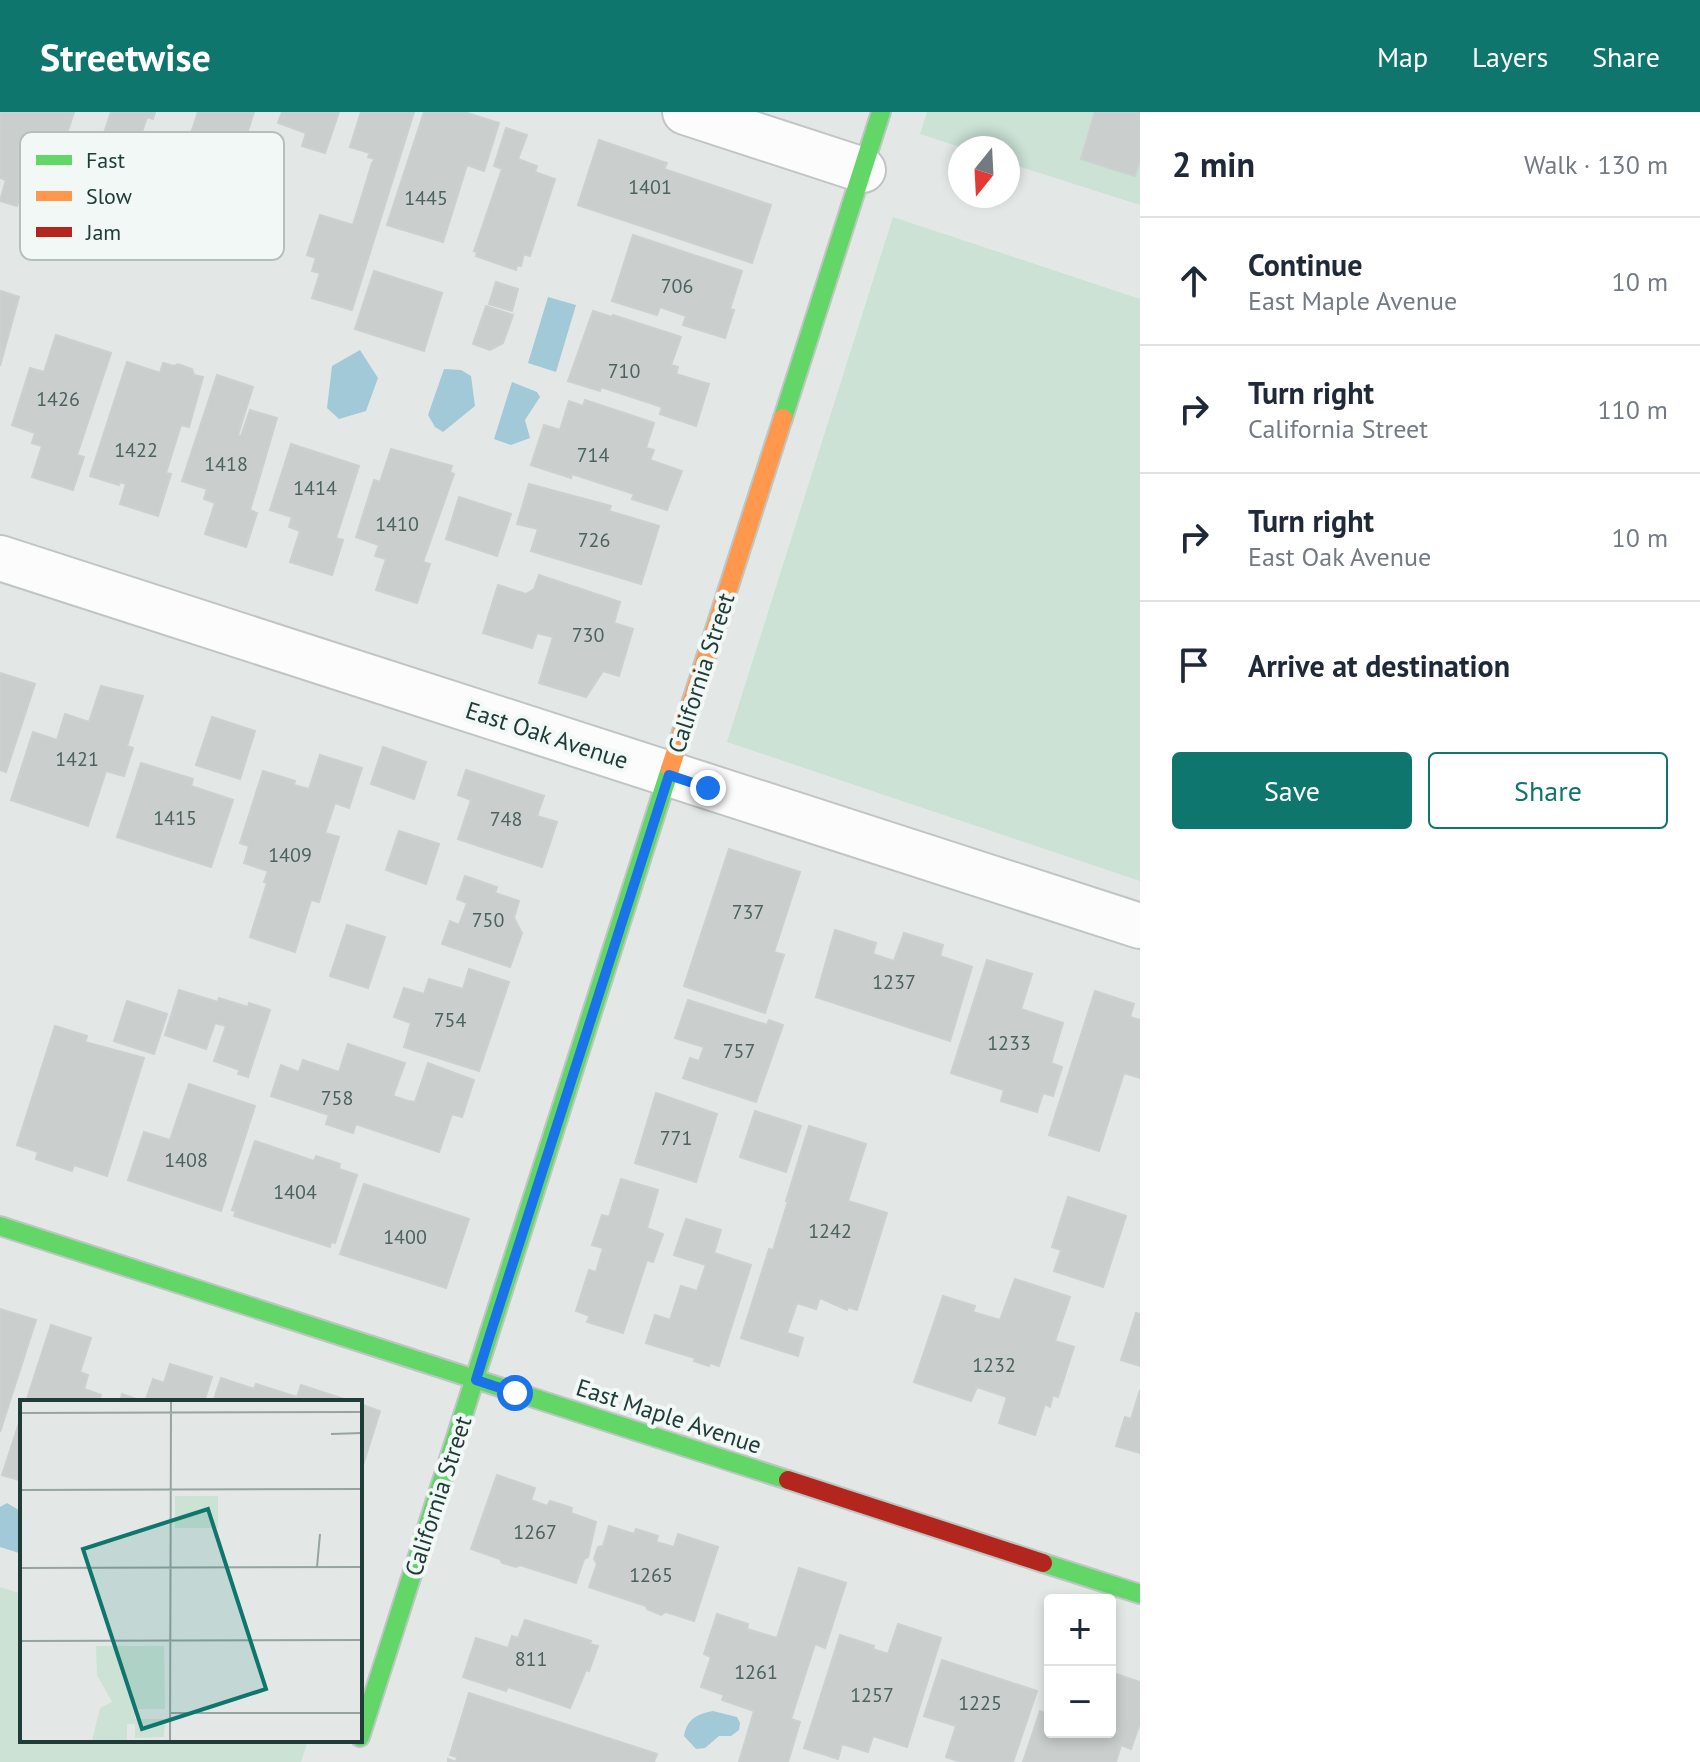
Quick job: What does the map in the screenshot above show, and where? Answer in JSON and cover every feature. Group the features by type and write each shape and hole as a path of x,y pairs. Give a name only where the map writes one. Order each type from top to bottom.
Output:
{"street":[{"path":"685,112 863,170"},
{"name":"California Street","path":"362,1733 881,112"},
{"name":"East Oak Avenue","path":"0,558 1140,926"},
{"name":"East Maple Avenue","path":"0,1226 1140,1594"},
{"name":"California Street","path":"352,1762 359,1742"}],"green space":[{"path":"927,112 1140,112 1140,205 1020,167 1020,136 948,136 948,143 920,134"},
{"path":"893,217 1140,299 1140,881 727,742"},
{"path":"0,1587 20,1593 20,1742 307,1742 301,1762 0,1762"}],"water":[{"path":"548,297 576,305 556,372 528,363"},
{"path":"360,350 378,378 366,411 339,419 327,408 332,366"},
{"path":"444,369 461,370 471,376 475,406 443,432 435,427 428,415"},
{"path":"512,382 537,392 540,397 525,420 530,438 511,445 494,439"},
{"path":"7,1503 20,1511 20,1553 0,1547 0,1507"},
{"path":"713,1711 737,1717 739,1730 731,1736 719,1736 705,1748 696,1749 684,1736 688,1725 698,1716"}],"building":[{"path":"0,112 74,112 68,132 20,132 20,197 17,206 0,201 6,180 0,178"},
{"path":"111,112 155,112 153,119 147,117 142,132 104,132"},
{"path":"198,112 254,112 248,132 191,132"},
{"path":"282,112 339,112 325,153 302,146 306,133 278,123"},
{"path":"361,112 414,112 352,310 312,298 320,273 312,271 316,258 307,255 320,215 353,225 375,159 368,157 370,153 350,147"},
{"path":"424,112 464,112 499,123 484,171 467,165 443,242 387,225"},
{"path":"1095,112 1140,112 1140,160 1135,176 1081,159"},
{"path":"506,128 527,135 518,159 537,166 535,172 555,179 530,256 524,254 521,266 517,265 516,270 476,256 477,252 474,251 502,169 494,166"},
{"path":"599,140 667,163 664,169 771,205 752,263 578,205"},
{"path":"633,235 742,271 725,338 683,325 686,316 660,307 657,315 612,301"},
{"path":"374,271 442,293 424,351 355,329"},
{"path":"496,282 518,289 512,311 489,304"},
{"path":"1,291 19,297 0,366 0,294"},
{"path":"486,306 513,315 503,343 490,350 473,344"},
{"path":"593,311 681,337 671,365 678,367 676,374 709,384 696,426 660,414 662,407 601,387 600,391 568,381"},
{"path":"56,335 111,353 77,455 84,457 73,490 32,477 42,446 32,443 35,433 12,425 30,368 44,372"},
{"path":"127,362 160,373 163,363 178,364 203,377 189,427 181,425 166,473 171,474 158,516 120,504 126,484 120,482 119,485 90,476"},
{"path":"217,375 253,387 238,435 241,436 250,410 277,418 250,510 257,513 246,547 205,534 215,503 204,499 207,489 182,481"},
{"path":"585,400 654,423 646,448 654,450 650,460 682,471 667,510 632,499 634,494 572,474 571,478 531,465 544,425 560,430 569,401 583,406"},
{"path":"291,444 359,466 336,538 343,540 332,575 290,562 300,531 289,527 292,517 270,510"},
{"path":"391,449 452,466 450,472 454,474 423,562 430,564 417,603 376,590 386,559 375,556 379,545 356,537 374,480 380,482"},
{"path":"529,484 611,506 609,511 659,526 641,584 531,551 538,529 517,524"},
{"path":"459,497 511,514 497,556 446,539"},
{"path":"539,575 620,602 614,623 633,629 619,676 603,671 586,697 539,683 553,637 537,633 532,648 483,633 498,585 526,594 534,589"},
{"path":"0,673 35,684 6,772 0,770"},
{"path":"101,686 143,696 127,746 133,748 124,776 106,771 88,826 11,800 33,732 57,740 65,714 89,722"},
{"path":"212,717 255,731 240,779 196,765"},
{"path":"383,747 426,762 414,799 371,784"},
{"path":"320,755 362,768 349,808 335,803 325,833 339,837 319,902 311,900 295,952 250,937 268,871 244,863 249,846 240,843 263,771 309,789"},
{"path":"141,763 193,779 191,786 233,800 211,867 117,837"},
{"path":"466,770 544,796 537,816 557,822 542,867 458,839 471,800 458,795"},
{"path":"399,831 439,844 426,884 386,870"},
{"path":"729,849 800,872 774,952 784,955 765,1013 684,986"},
{"path":"465,876 497,887 495,893 519,901 514,918 522,933 510,967 442,944 450,921 459,925 467,903 457,899"},
{"path":"347,925 385,937 368,988 330,976"},
{"path":"835,930 876,943 873,954 894,961 904,933 943,945 940,956 972,967 950,1041 816,997"},
{"path":"987,960 1032,974 1021,1009 1063,1023 1051,1063 1062,1067 1053,1096 1043,1093 1037,1112 1001,1101 1004,1090 951,1073"},
{"path":"469,969 509,982 479,1071 404,1047 411,1023 394,1017 404,988 424,994 429,979 463,989"},
{"path":"179,990 218,1002 219,998 270,1010 248,1077 238,1074 240,1070 214,1061 226,1026 215,1023 206,1049 165,1035"},
{"path":"1095,991 1134,1004 1130,1017 1140,1020 1140,1078 1124,1073 1099,1151 1049,1135"},
{"path":"688,1000 767,1025 769,1020 783,1025 756,1102 683,1078 690,1058 699,1061 704,1047 675,1038"},
{"path":"127,1001 167,1014 154,1054 114,1041"},
{"path":"55,1026 87,1036 85,1042 144,1058 107,1176 74,1165 72,1171 36,1159 38,1152 17,1145"},
{"path":"348,1044 405,1063 393,1096 408,1101 415,1102 428,1063 474,1080 462,1117 452,1114 439,1152 356,1124 353,1133 326,1124 329,1115 271,1096 281,1065 299,1072 303,1060 339,1072"},
{"path":"189,1084 255,1106 221,1211 128,1180 144,1132 170,1140"},
{"path":"656,1093 717,1114 696,1182 635,1163"},
{"path":"755,1111 801,1126 786,1172 740,1157"},
{"path":"809,1126 866,1144 848,1201 887,1213 857,1310 848,1307 847,1310 820,1298 816,1309 797,1303 787,1333 803,1338 798,1356 741,1338 769,1249 773,1250"},
{"path":"255,1141 314,1161 316,1156 340,1164 339,1169 357,1175 335,1243 331,1242 330,1247 234,1216 236,1211 232,1210"},
{"path":"621,1179 658,1190 647,1228 663,1234 653,1262 647,1260 623,1333 587,1322 590,1316 576,1311 589,1270 596,1272 603,1248 592,1245 602,1215 609,1217"},
{"path":"364,1184 469,1219 446,1288 340,1254"},
{"path":"1068,1197 1126,1216 1103,1287 1054,1271 1061,1250 1052,1247"},
{"path":"686,1219 721,1230 714,1253 751,1265 719,1366 710,1363 709,1366 694,1361 695,1358 646,1343 655,1315 670,1320 681,1286 697,1291 706,1265 674,1255"},
{"path":"1015,1279 1070,1297 1055,1341 1074,1347 1058,1397 1053,1395 1050,1407 1045,1404 1035,1435 999,1423 1007,1397 977,1387 971,1401 914,1382 943,1296 975,1306 973,1312 1000,1320"},
{"path":"0,1309 36,1320 0,1432"},
{"path":"1136,1313 1140,1314 1140,1366 1121,1360"},
{"path":"51,1325 91,1338 80,1372 88,1375 84,1389 101,1395 100,1400 27,1400"},
{"path":"170,1364 212,1377 205,1400 146,1400 153,1379 164,1383"},
{"path":"221,1378 254,1389 256,1384 297,1397 301,1385 347,1400 214,1400"},
{"path":"1140,1390 1140,1453 1116,1446 1125,1417 1131,1419"},
{"path":"122,1394 139,1400 120,1400"},
{"path":"362,1405 380,1411 362,1469"},
{"path":"20,1420 20,1480 2,1475"},
{"path":"497,1475 535,1488 531,1500 547,1506 550,1501 572,1508 571,1513 596,1522 588,1557 584,1559 576,1583 520,1565 516,1567 502,1563 500,1559 471,1549"},
{"path":"609,1526 634,1534 636,1529 658,1536 656,1542 674,1547 678,1534 718,1547 694,1621 666,1612 661,1615 646,1606 589,1587 597,1564 594,1559 598,1547 603,1546"},
{"path":"799,1568 846,1583 825,1648 815,1644 791,1719 800,1722 788,1762 739,1762 754,1711 722,1700 724,1695 701,1687 711,1657 704,1654 717,1614 748,1624 747,1629 777,1638"},
{"path":"525,1620 598,1646 570,1708 508,1687 506,1691 463,1677 476,1638 508,1648 512,1636 518,1638"},
{"path":"898,1624 941,1638 907,1747 873,1736 868,1752 842,1744 838,1759 804,1748 840,1635 888,1654"},
{"path":"942,1660 1037,1691 1013,1762 961,1762 946,1757 956,1726 924,1716"},
{"path":"1116,1674 1140,1682 1140,1723 1131,1749 1121,1745 1116,1762 1023,1762 1040,1711 1044,1713 1044,1738 1116,1738"},
{"path":"469,1693 657,1754 654,1762 456,1762 457,1757 450,1755"}],"traffic: fast":[{"path":"783,418 881,112"},
{"path":"362,1731 670,769"},
{"path":"0,1226 788,1480"},
{"path":"1043,1563 1140,1594"}],"traffic: slow":[{"path":"670,769 783,418"}],"traffic: jam":[{"path":"788,1480 1043,1563"}],"route":[{"path":"515,1393 476,1380 487,1344 669,775 708,788"}]}
